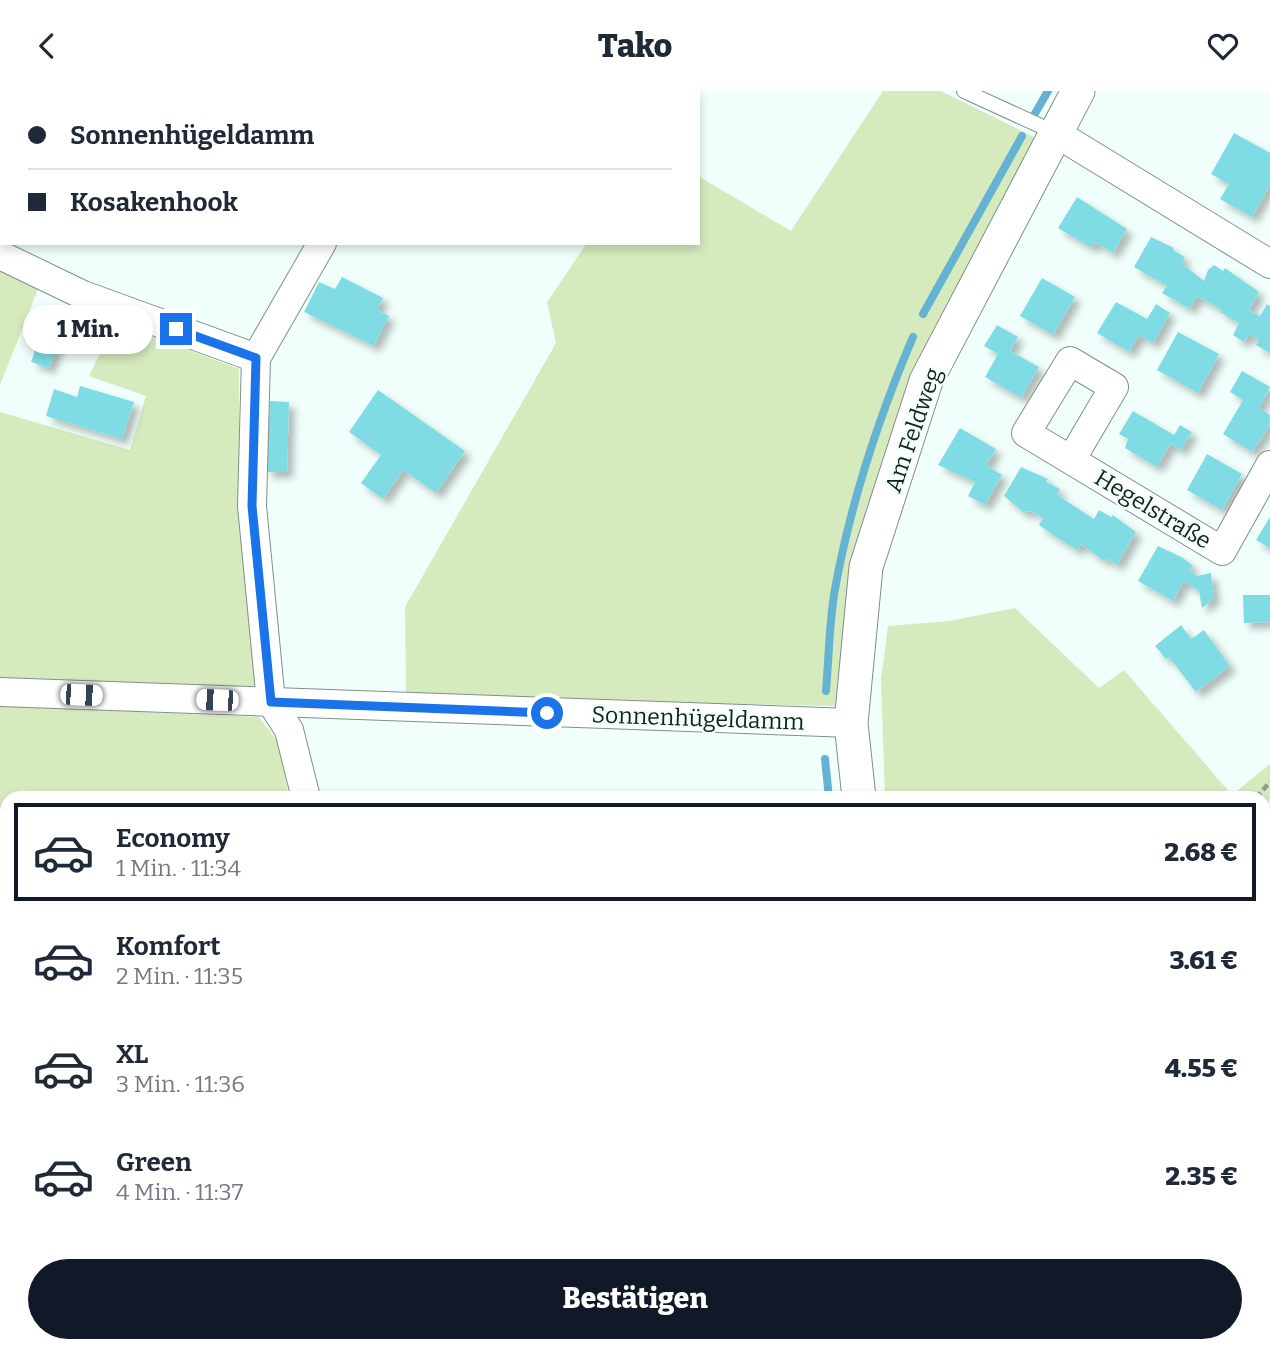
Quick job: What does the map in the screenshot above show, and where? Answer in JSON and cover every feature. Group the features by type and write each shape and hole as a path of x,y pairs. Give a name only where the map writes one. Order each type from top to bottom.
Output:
{"street":[{"name":"Am Feldweg","path":"858,791 850,723 866,567 926,381 1054,132 1078,91"},
{"path":"1054,132 1270,264"},
{"path":"304,791 289,730 271,702 252,506 256,358 320,245"},
{"path":"0,255 83,296 256,358"},
{"name":"Hegelstraße","path":"1070,460 1222,551 1270,465"},
{"name":"Sonnenhügeldamm","path":"0,692 850,723"}],"lane":[{"path":"964,91 1054,132"}],"green space":[{"path":"883,91 941,91 1036,138 912,371 856,557 835,706 406,697 405,607 556,343 547,302 586,245 700,245 700,177 791,231"},
{"path":"0,270 38,289 0,385"},
{"path":"115,322 239,369 239,510 255,687 0,680 0,412 130,450 146,396 89,376"},
{"path":"1015,608 1099,688 1124,670 1229,791 885,791 881,679 888,626 949,621"},
{"path":"0,706 259,717 279,743 288,791 0,791"},
{"path":"1270,764 1270,791 1237,791"}],"building":[{"path":"1234,133 1270,153 1270,185 1252,217 1220,199 1229,184 1211,174"},
{"path":"1077,197 1127,229 1113,253 1095,242 1092,248 1058,228"},
{"path":"1151,237 1174,248 1173,250 1185,257 1181,263 1204,281 1208,270 1214,265 1223,271 1225,268 1259,292 1249,310 1260,316 1267,304 1270,306 1270,353 1256,345 1259,340 1249,334 1244,342 1233,335 1239,323 1220,312 1222,310 1197,296 1190,309 1162,293 1167,286 1134,267"},
{"path":"342,277 383,298 377,310 389,316 374,346 304,312 319,282 335,289"},
{"path":"1042,278 1075,297 1053,335 1020,316"},
{"path":"1116,302 1147,319 1156,304 1170,313 1153,343 1139,335 1129,352 1097,333"},
{"path":"997,325 1018,337 1010,351 1039,367 1021,398 985,377 998,354 984,346"},
{"path":"1178,332 1219,354 1198,393 1157,370"},
{"path":"41,333 60,339 49,368 31,362"},
{"path":"1242,371 1270,387 1259,408 1270,415 1269,427 1252,452 1223,434 1243,400 1230,392"},
{"path":"80,386 134,402 122,439 46,416 54,389 77,397"},
{"path":"378,390 465,451 436,493 403,470 383,499 361,483 381,455 349,432"},
{"path":"270,401 289,402 287,472 266,472"},
{"path":"1133,411 1174,435 1180,425 1192,432 1181,450 1170,444 1157,467 1125,448 1128,439 1119,434"},
{"path":"960,428 996,449 986,465 1002,475 985,505 968,496 975,482 938,465"},
{"path":"1207,454 1242,474 1222,510 1187,490"},
{"path":"1021,467 1048,479 1046,482 1060,489 1057,495 1094,519 1099,510 1111,517 1113,515 1136,532 1117,565 1106,558 1104,561 1081,544 1077,550 1039,525 1043,518 1031,511 1023,512 1004,496"},
{"path":"1270,517 1270,548 1256,540"},
{"path":"1158,546 1183,558 1193,566 1189,571 1197,576 1211,573 1214,598 1202,608 1199,591 1184,581 1173,601 1138,581"},
{"path":"1243,595 1270,595 1270,622 1244,623"},
{"path":"1181,625 1191,639 1204,630 1230,666 1196,692 1169,657 1166,659 1155,646"}],"waterway":[{"path":"1033,117 1048,91"},
{"path":"923,314 1022,136"},
{"path":"826,691 833,601 849,524 877,430 913,337"},
{"path":"825,759 828,791"}],"route":[{"path":"176,329 256,358 252,506 271,702 547,713"}]}
